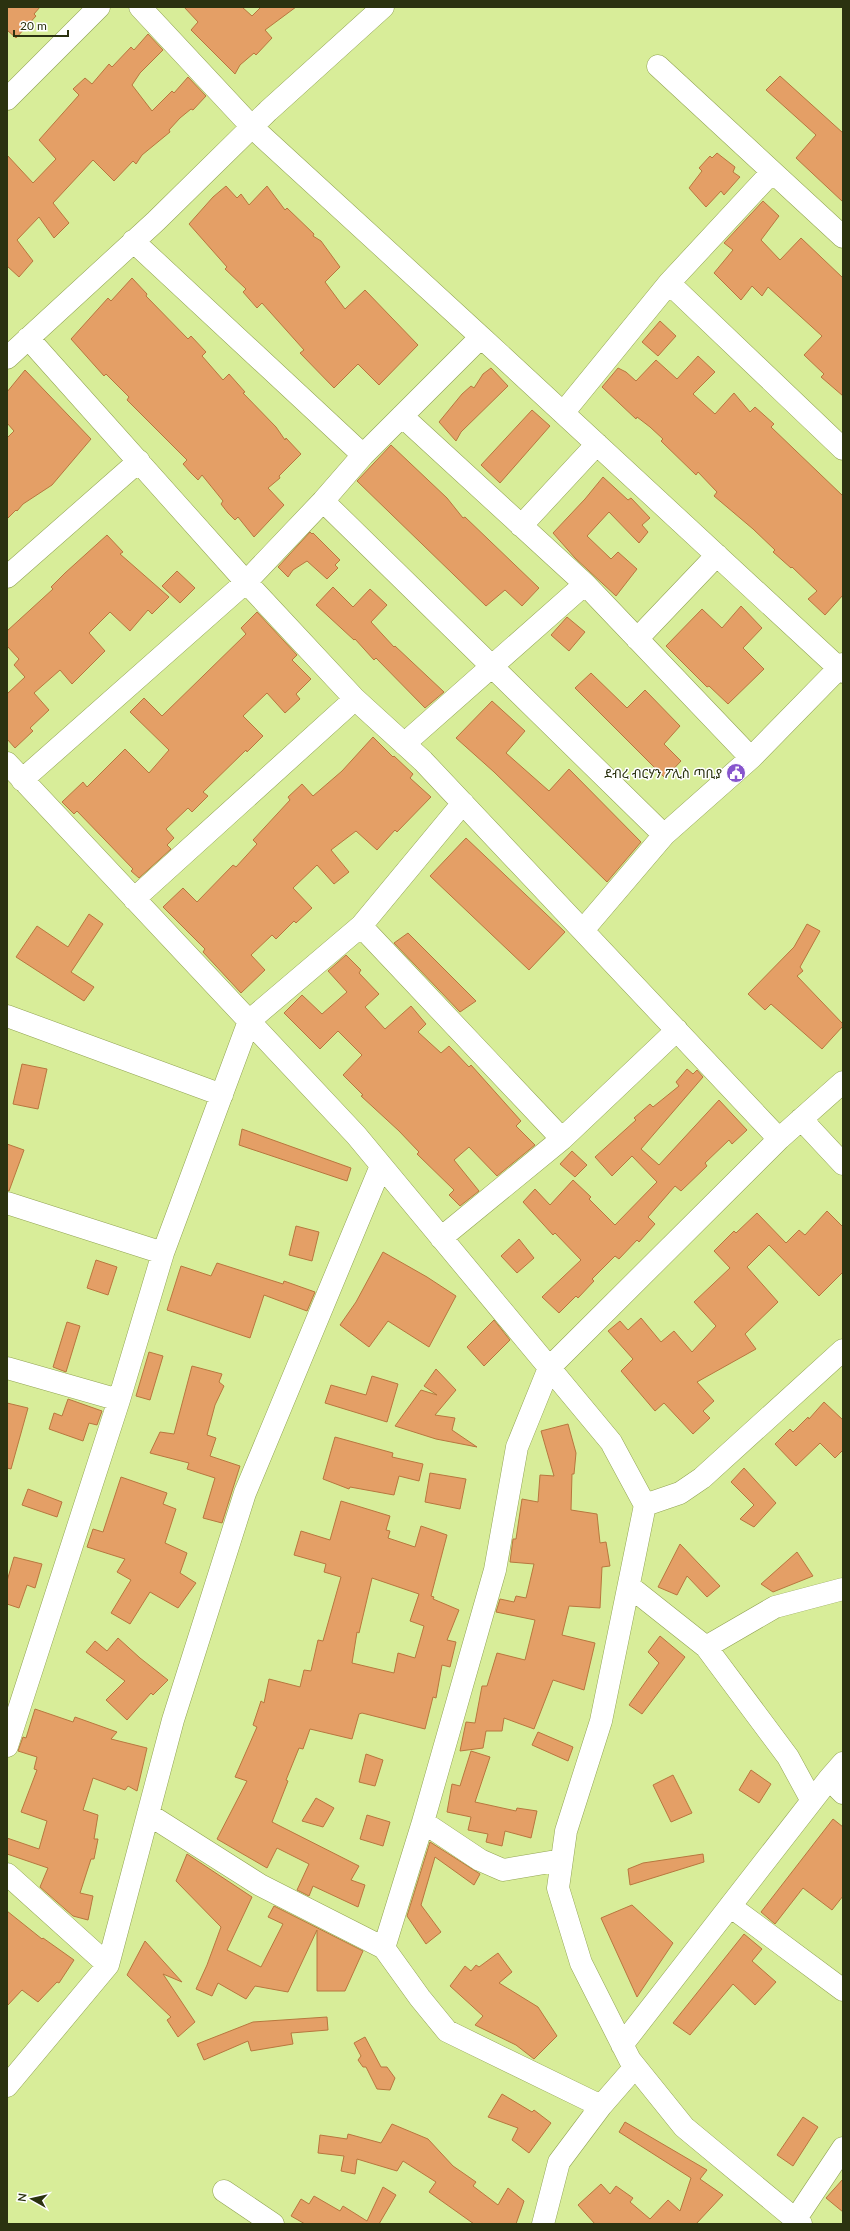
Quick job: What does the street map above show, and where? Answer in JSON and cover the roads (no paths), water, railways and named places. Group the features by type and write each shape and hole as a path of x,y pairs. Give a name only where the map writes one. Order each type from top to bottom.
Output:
{"street":[{"path":"7,99 99,7"},
{"path":"140,7 252,127 842,668 751,758 664,835 583,930"},
{"path":"7,358 134,241 252,127 383,7"},
{"path":"658,66 843,237"},
{"path":"563,413 669,283 772,172"},
{"path":"134,241 363,455"},
{"path":"669,283 843,449"},
{"path":"22,780 246,582 323,501 363,455 481,337"},
{"path":"28,338 246,582 355,699 423,761 779,1139"},
{"path":"402,416 585,584 751,758"},
{"path":"521,526 597,444"},
{"path":"7,576 139,461"},
{"path":"323,501 664,835"},
{"path":"637,639 717,555"},
{"path":"404,744 585,584"},
{"path":"134,899 355,699"},
{"path":"7,763 356,1135 611,1442 646,1505 601,1721 566,1831 558,1888 581,1964 622,2045 635,2067 684,2127 798,2222 843,2148"},
{"path":"7,1746 119,1400 163,1254 249,1021 361,926 463,803"},
{"path":"361,926 562,1139"},
{"path":"7,1016 222,1095"},
{"path":"441,1238 562,1139 677,1030"},
{"path":"384,1948 423,1822 495,1570 517,1447 549,1368 779,1139 843,1082"},
{"path":"802,1119 843,1164"},
{"path":"7,2086 108,1965 173,1720 245,1493 381,1166"},
{"path":"7,1203 163,1254"},
{"path":"646,1505 680,1493 702,1478 843,1350"},
{"path":"7,1368 119,1400"},
{"path":"629,1586 706,1647 788,1757 812,1801"},
{"path":"706,1647 775,1607 843,1589"},
{"path":"622,2045 812,1801 838,1778"},
{"path":"148,1814 260,1885 384,1948 420,1998 447,2031 601,2106"},
{"path":"423,1822 480,1860 503,1870 562,1860"},
{"path":"11,1885 108,1965"},
{"path":"730,1906 843,1990"},
{"path":"543,2224 559,2162 601,2106 635,2067"},
{"path":"224,2191 273,2224"}],"place":[{"name":"ደብረ ብርሃን ፖሊስ ጣቢያ","path":"736,773"}]}
